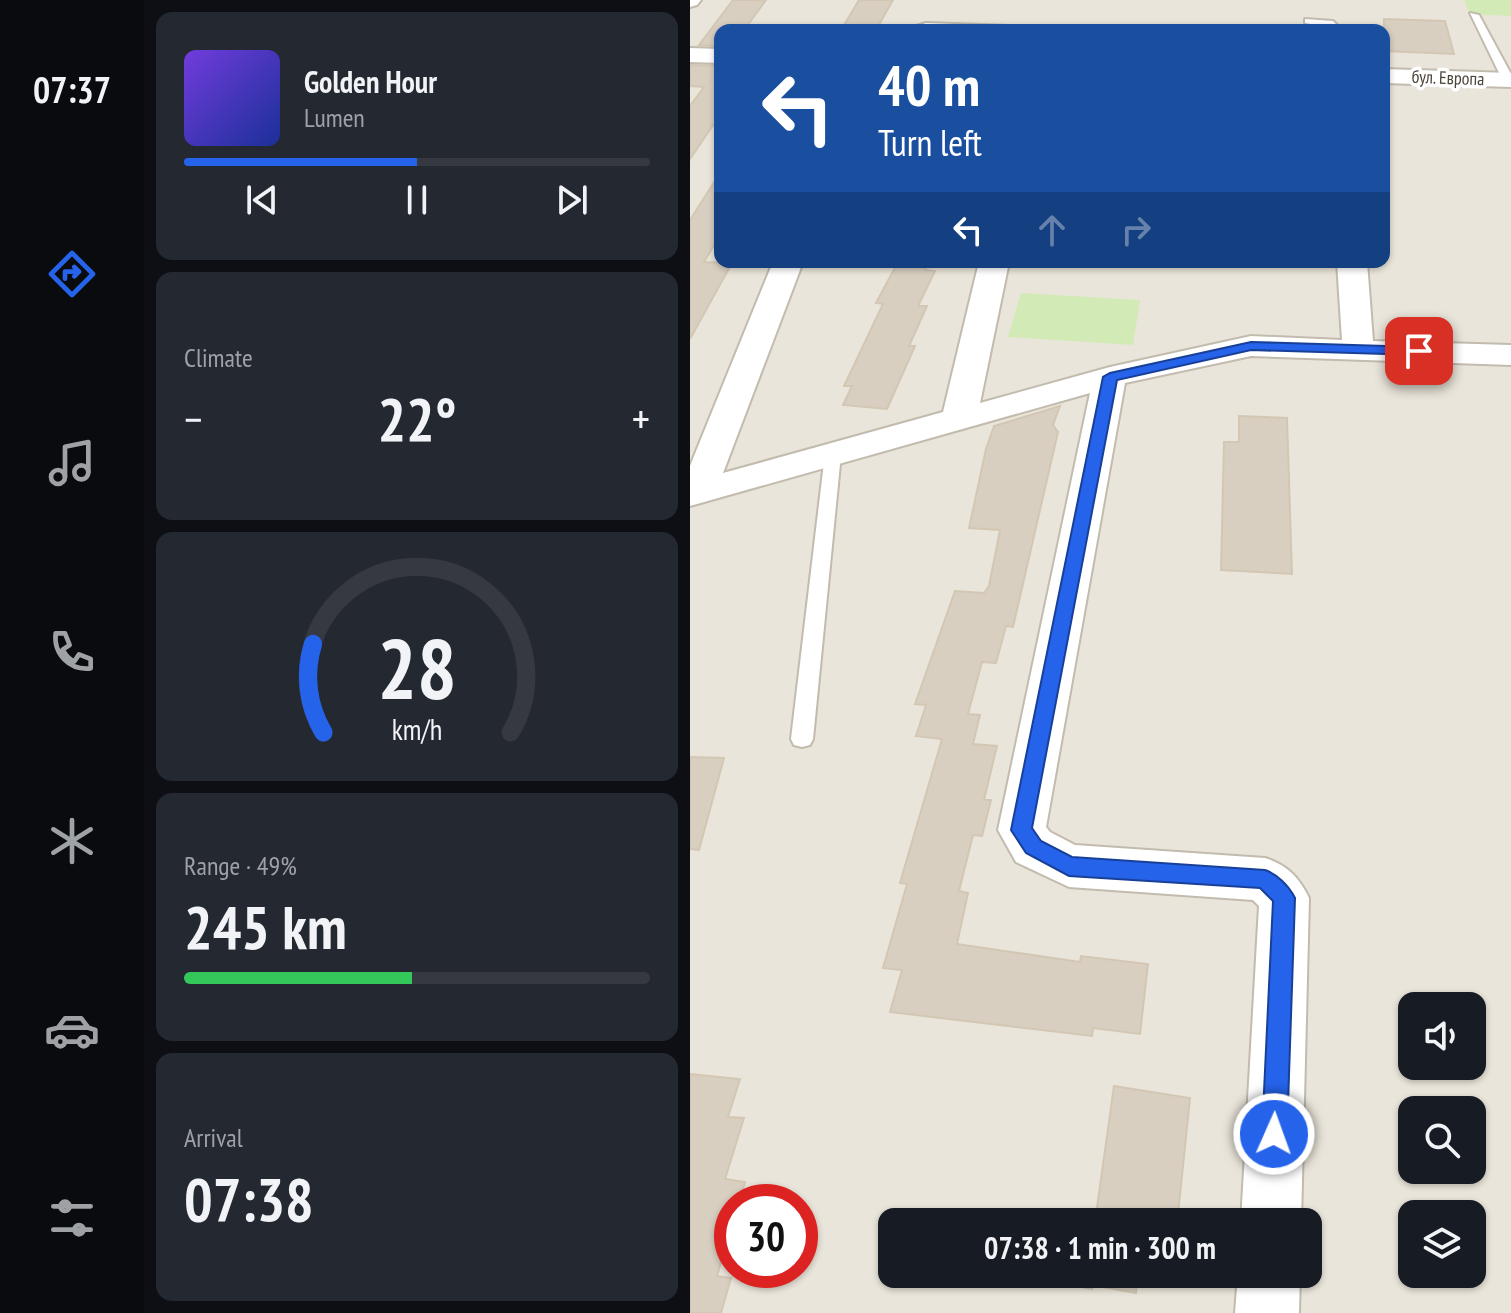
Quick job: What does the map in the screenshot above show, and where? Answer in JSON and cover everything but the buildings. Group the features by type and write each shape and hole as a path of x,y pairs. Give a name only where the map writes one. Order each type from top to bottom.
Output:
{"street":[{"path":"690,55 714,56"},
{"name":"бул. Европа","path":"1390,76 1510,80"},
{"path":"694,493 786,268"},
{"path":"959,419 993,268"},
{"path":"1352,268 1358,348"},
{"path":"694,493 1110,377 1251,346 1511,355"},
{"path":"1110,377 1022,830 1033,847 1069,866 1265,879 1284,898 1272,1208"},
{"path":"1267,1313 1268,1288"}],"lane":[{"path":"1474,15 1510,80"},
{"path":"1309,21 1330,24"},
{"path":"802,739 833,454"}],"shaded area":[{"path":"690,0 1511,0 1511,1313 690,1313"}],"green space":[{"path":"1464,0 1511,0 1511,16 1470,14"},
{"path":"1021,293 1140,300 1133,345 1008,337"}],"route":[{"path":"1274,1134 1284,898 1265,879 1069,866 1033,847 1022,830 1110,377 1251,346 1419,351"}]}
